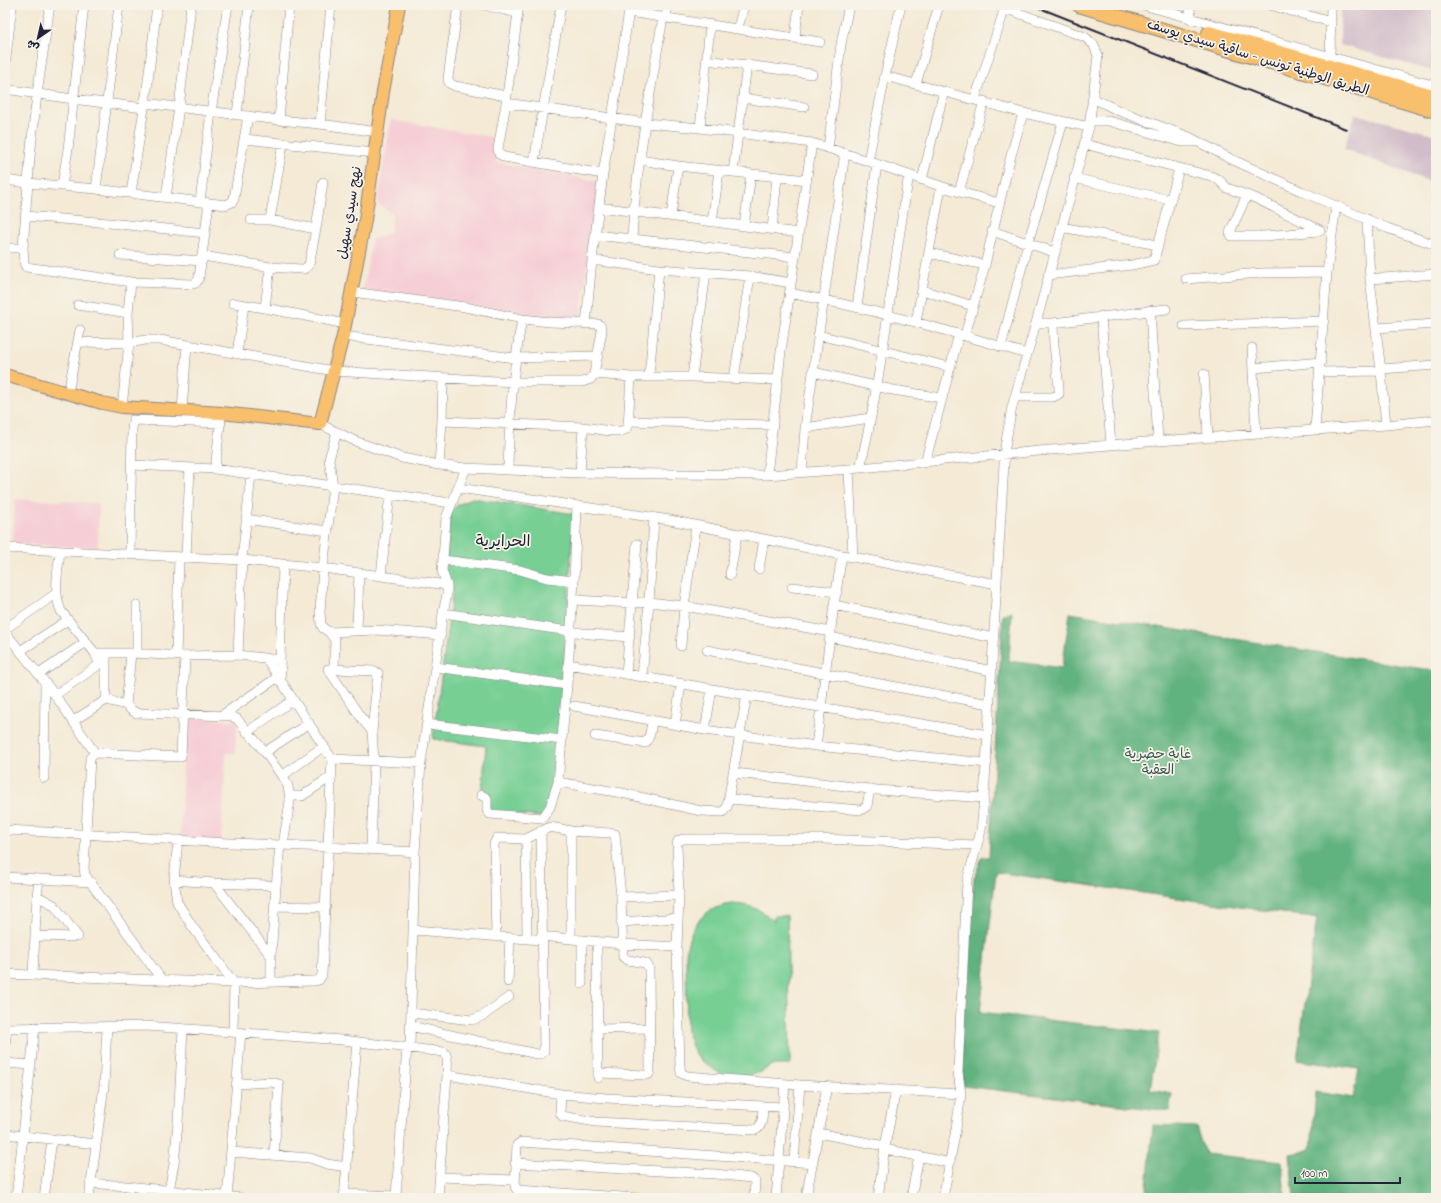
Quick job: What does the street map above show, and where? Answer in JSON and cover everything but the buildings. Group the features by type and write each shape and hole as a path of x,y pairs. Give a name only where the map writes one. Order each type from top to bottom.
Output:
{"highway":[{"name":"الطريق الوطنية تونس - ساقية سيدي يوسف","path":"1079,5 1436,111"},
{"name":"الطريق الوطنية تونس - ساقية سيدي يوسف","path":"1110,5 1436,97"}],"main road":[{"name":"نهج سيدي سهيل","path":"320,424 346,324 352,292 365,220 398,5"},
{"path":"5,374 122,407 134,414 182,411 221,418 320,424"}],"street":[{"path":"5,67 12,5"},
{"path":"50,5 37,94 25,216 23,248 24,263 28,268 131,282 193,284 198,281 209,203"},
{"path":"62,186 84,5"},
{"path":"96,189 119,5"},
{"path":"132,193 157,5"},
{"path":"166,197 179,107 191,5"},
{"path":"200,202 211,112 228,5"},
{"path":"237,115 248,5"},
{"path":"279,120 289,5"},
{"path":"320,124 331,5"},
{"path":"458,5 448,78 449,83 455,86 543,109 646,123 700,128 812,144 828,148 942,187 999,203"},
{"path":"484,5 518,9 498,149 499,154 504,157 604,174"},
{"path":"534,162 561,5"},
{"path":"632,238 633,211 640,160 668,5"},
{"path":"738,28 744,5"},
{"path":"795,37 799,5"},
{"path":"828,148 841,44 848,5"},
{"path":"857,307 872,163 885,76 901,5"},
{"path":"916,84 939,5"},
{"path":"1143,5 1192,20 1436,86"},
{"path":"1189,5 1192,20"},
{"path":"1270,5 1331,22"},
{"path":"1330,57 1331,5"},
{"path":"943,1198 961,1094 958,1072 967,881 982,824 987,763 1004,454 1015,397 1089,124 1098,56 1097,50 1090,40 1085,37 1001,6 975,99"},
{"path":"586,324 595,234 630,8 665,17 820,42"},
{"path":"700,128 710,24"},
{"path":"706,60 812,74"},
{"path":"733,172 747,65"},
{"path":"885,76 1023,113 1063,122 1089,124 1109,121 1182,142 1197,142"},
{"path":"5,89 107,103 179,107 378,132"},
{"path":"922,180 944,91"},
{"path":"743,98 804,108"},
{"path":"1093,100 1099,101 1117,110 1189,137 1266,175 1336,206 1407,235 1436,245"},
{"path":"959,192 984,102"},
{"path":"925,463 950,367 973,306 985,265 1009,162 1023,113"},
{"path":"5,180 132,193 226,205 234,199 248,116"},
{"path":"1001,346 1063,122"},
{"path":"245,139 374,154"},
{"path":"270,220 283,143"},
{"path":"767,475 774,426 777,380 812,144"},
{"path":"1084,144 1211,176 1219,180 1227,188 1255,198 1320,230"},
{"path":"802,472 805,428 845,154"},
{"path":"640,160 719,171 807,180"},
{"path":"671,216 678,166"},
{"path":"1048,275 1151,262 1155,259 1179,169"},
{"path":"712,222 719,171"},
{"path":"744,226 751,174"},
{"path":"860,468 876,387 909,176"},
{"path":"772,230 778,177"},
{"path":"1074,178 1170,200"},
{"path":"120,255 202,258 270,267 306,268 309,265 323,182"},
{"path":"916,322 942,187"},
{"path":"1247,195 1231,230 1230,233 1232,236 1264,236 1332,230"},
{"path":"1315,429 1327,272 1336,206"},
{"path":"599,208 633,211 799,233"},
{"path":"25,216 205,233"},
{"path":"1367,219 1370,279 1386,425"},
{"path":"251,220 270,220 316,229"},
{"path":"1061,227 1158,245"},
{"path":"992,231 1054,252"},
{"path":"595,234 795,257"},
{"path":"5,248 23,248"},
{"path":"929,253 985,265"},
{"path":"592,260 660,269 750,276 791,283"},
{"path":"265,308 270,267"},
{"path":"649,376 660,269"},
{"path":"1186,279 1203,279 1261,273 1327,272"},
{"path":"692,377 706,273"},
{"path":"1370,279 1436,274"},
{"path":"734,378 750,276"},
{"path":"122,407 129,343 128,313 131,282"},
{"path":"922,290 973,306"},
{"path":"78,342 129,343 145,340 160,340 334,371 443,378 513,382 582,382 591,379 594,374 602,328 598,324 522,319 465,307 352,292"},
{"path":"790,293 824,299 916,322 962,334 1027,354"},
{"path":"233,303 346,324"},
{"path":"78,305 128,313"},
{"path":"237,354 244,305"},
{"path":"1036,323 1053,323 1166,309"},
{"path":"1150,310 1158,441"},
{"path":"1101,316 1111,445"},
{"path":"508,469 515,358 522,319"},
{"path":"1184,326 1324,321"},
{"path":"1015,397 1053,397 1059,394 1053,323"},
{"path":"1376,328 1436,324"},
{"path":"68,393 80,330"},
{"path":"343,336 515,358 598,356"},
{"path":"818,336 950,367"},
{"path":"182,411 187,345"},
{"path":"1252,348 1256,434"},
{"path":"1254,368 1321,362"},
{"path":"1320,372 1381,370 1436,365"},
{"path":"813,372 876,387 942,398"},
{"path":"594,374 631,377 649,376 777,380"},
{"path":"1204,374 1208,437"},
{"path":"442,421 582,427 621,431 627,429 631,377"},
{"path":"439,465 443,378"},
{"path":"130,555 132,430 134,414 221,418 215,469"},
{"path":"805,428 870,418"},
{"path":"320,424 355,441 384,452 402,458 439,465 466,468 580,473 767,475 925,463 1004,454 1158,441 1386,425 1436,420"},
{"path":"628,421 774,426"},
{"path":"580,473 582,427"},
{"path":"334,669 336,643 330,632 323,628 321,624 320,612 323,568 333,486 329,459 337,432"},
{"path":"132,465 215,469 451,503"},
{"path":"162,980 84,872 90,758 95,753 180,758 182,755 183,715 180,655 182,557 190,468"},
{"path":"357,1042 344,1196 396,1197 411,1013 415,852 421,763 447,594 447,585 442,574 446,518 466,468"},
{"path":"849,469 852,557"},
{"path":"238,655 242,560 251,475"},
{"path":"459,488 654,518 997,584"},
{"path":"381,576 390,494"},
{"path":"481,795 487,798 487,810 490,814 542,818 550,806 558,782 573,600 577,507"},
{"path":"642,677 649,602 654,518"},
{"path":"246,519 328,531"},
{"path":"681,646 684,606 696,526"},
{"path":"730,575 737,534"},
{"path":"760,568 764,539"},
{"path":"626,674 637,544"},
{"path":"5,548 242,560 323,568 447,585"},
{"path":"55,695 97,666 99,663 95,653 61,611 58,604 57,593 60,551"},
{"path":"816,746 830,634 842,555"},
{"path":"443,560 520,570 547,578 574,581"},
{"path":"280,679 283,565"},
{"path":"357,630 359,573"},
{"path":"792,587 836,592"},
{"path":"57,593 5,630 55,695 95,753"},
{"path":"573,600 633,603 649,602 684,606 830,634 992,671"},
{"path":"126,705 134,653 137,605"},
{"path":"834,605 994,638"},
{"path":"443,613 570,631 630,637"},
{"path":"20,651 68,620"},
{"path":"330,632 377,630 441,635"},
{"path":"39,674 86,642"},
{"path":"707,650 825,674 990,704"},
{"path":"95,653 238,655 280,660"},
{"path":"106,653 106,700"},
{"path":"5,974 234,983 315,981 321,978 329,848 332,759 266,658"},
{"path":"568,664 988,735"},
{"path":"436,666 567,685"},
{"path":"371,849 374,760 372,731 378,673 374,671 328,669 362,720 372,731"},
{"path":"221,716 280,679"},
{"path":"44,778 45,683"},
{"path":"675,725 681,684"},
{"path":"705,730 712,689"},
{"path":"558,782 622,793 701,811 724,812 729,799 739,736 748,695"},
{"path":"73,721 106,700 126,705 136,713 234,717 265,752 288,786 289,796 289,805 274,906 271,982"},
{"path":"247,732 293,700"},
{"path":"574,706 739,736 816,746 987,763"},
{"path":"595,736 645,743 650,734 652,720"},
{"path":"265,752 309,724"},
{"path":"427,724 562,740"},
{"path":"282,776 324,746"},
{"path":"332,759 421,763"},
{"path":"734,773 789,778 870,789 984,798"},
{"path":"289,796 302,796 332,776"},
{"path":"729,799 861,810 867,806 870,789"},
{"path":"496,936 494,841 496,838 526,839 550,827 571,831 615,834 621,897 622,944 624,958 645,963 648,966 649,1074 598,1075 597,942"},
{"path":"5,830 86,834 127,838 415,852"},
{"path":"410,1026 531,1053 542,1053 545,1048 541,938 541,831"},
{"path":"571,831 571,938"},
{"path":"526,839 528,938"},
{"path":"961,1094 785,1084 686,1076 682,1073 680,1067 678,946 679,895 677,846 678,841 683,839 822,839 977,844"},
{"path":"178,840 174,880 178,902 182,910 234,983 237,1032 236,1084 227,1198"},
{"path":"5,877 91,882"},
{"path":"33,974 39,879"},
{"path":"174,880 267,885 276,888"},
{"path":"214,883 271,956"},
{"path":"621,897 679,895"},
{"path":"35,936 78,937 54,905 37,896"},
{"path":"274,906 326,907"},
{"path":"622,922 678,918"},
{"path":"414,930 528,938 571,938 622,944 678,946"},
{"path":"508,982 510,937"},
{"path":"582,940 582,984"},
{"path":"411,1013 472,1020 484,1015 509,998"},
{"path":"5,1046 6,1028 146,1026 357,1042 409,1047 445,1053 447,1061 447,1075 438,1198"},
{"path":"16,1198 35,1027"},
{"path":"89,1198 104,1086 107,1027"},
{"path":"169,1190 174,1164 178,1123 183,1028"},
{"path":"598,1029 649,1028"},
{"path":"5,1063 31,1065"},
{"path":"447,1075 561,1094 606,1098 783,1107"},
{"path":"236,1084 271,1082 279,1084 274,1155"},
{"path":"776,1198 785,1084"},
{"path":"794,1161 800,1085"},
{"path":"806,1198 827,1086"},
{"path":"878,1198 885,1147 896,1090"},
{"path":"561,1094 560,1112 562,1116 596,1122 755,1130 758,1129 761,1124 763,1106"},
{"path":"818,1133 950,1163"},
{"path":"5,1134 96,1144"},
{"path":"44,1198 52,1140"},
{"path":"637,1198 519,1190 514,1188 517,1144 521,1142 813,1163"},
{"path":"231,1152 310,1158 327,1164 346,1167"},
{"path":"911,1198 919,1156"},
{"path":"515,1164 715,1174 751,1178 755,1181 754,1198"},
{"path":"440,1177 514,1180"},
{"path":"90,1183 169,1190 227,1198 242,1198"},
{"path":"140,1198 141,1188"}],"shaded area":[{"path":"1340,5 1436,5 1436,72 1340,45"},
{"path":"1355,114 1436,135 1436,184 1344,149"},
{"path":"391,120 498,138 495,162 597,181 600,184 578,320 576,321 406,295 363,291 372,239 390,233 393,214 377,203"},
{"path":"15,499 99,503 98,548 13,544"},
{"path":"185,718 237,720 235,753 226,753 221,841 180,839"}],"green space":[{"path":"472,498 574,514 556,782 543,817 489,812 482,794 486,746 433,739 453,588 445,575 451,511 458,505"},
{"name":"غابة حضرية العقبة","path":"1012,612 1009,661 1062,668 1070,613 1436,671 1436,1198 1294,1198 1290,1154 1311,1149 1316,1092 1353,1098 1359,1069 1297,1060 1317,918 996,872 980,1012 1159,1033 1150,1090 1172,1094 1169,1111 963,1086 961,1036 974,878 982,857 989,857 1003,614"},
{"path":"733,904 755,908 774,922 774,916 787,916 790,1065 771,1065 763,1071 746,1077 724,1074 716,1071 699,1059 693,1049 687,1031 686,954 690,935 699,920 706,914 713,909"},
{"path":"1153,1125 1196,1127 1205,1154 1282,1162 1285,1198 1251,1198 1248,1194 1244,1198 1146,1198"}],"railway":[{"path":"1032,5 1346,129"}],"district":[{"name":"الحرايرية","path":"503,542"}]}
